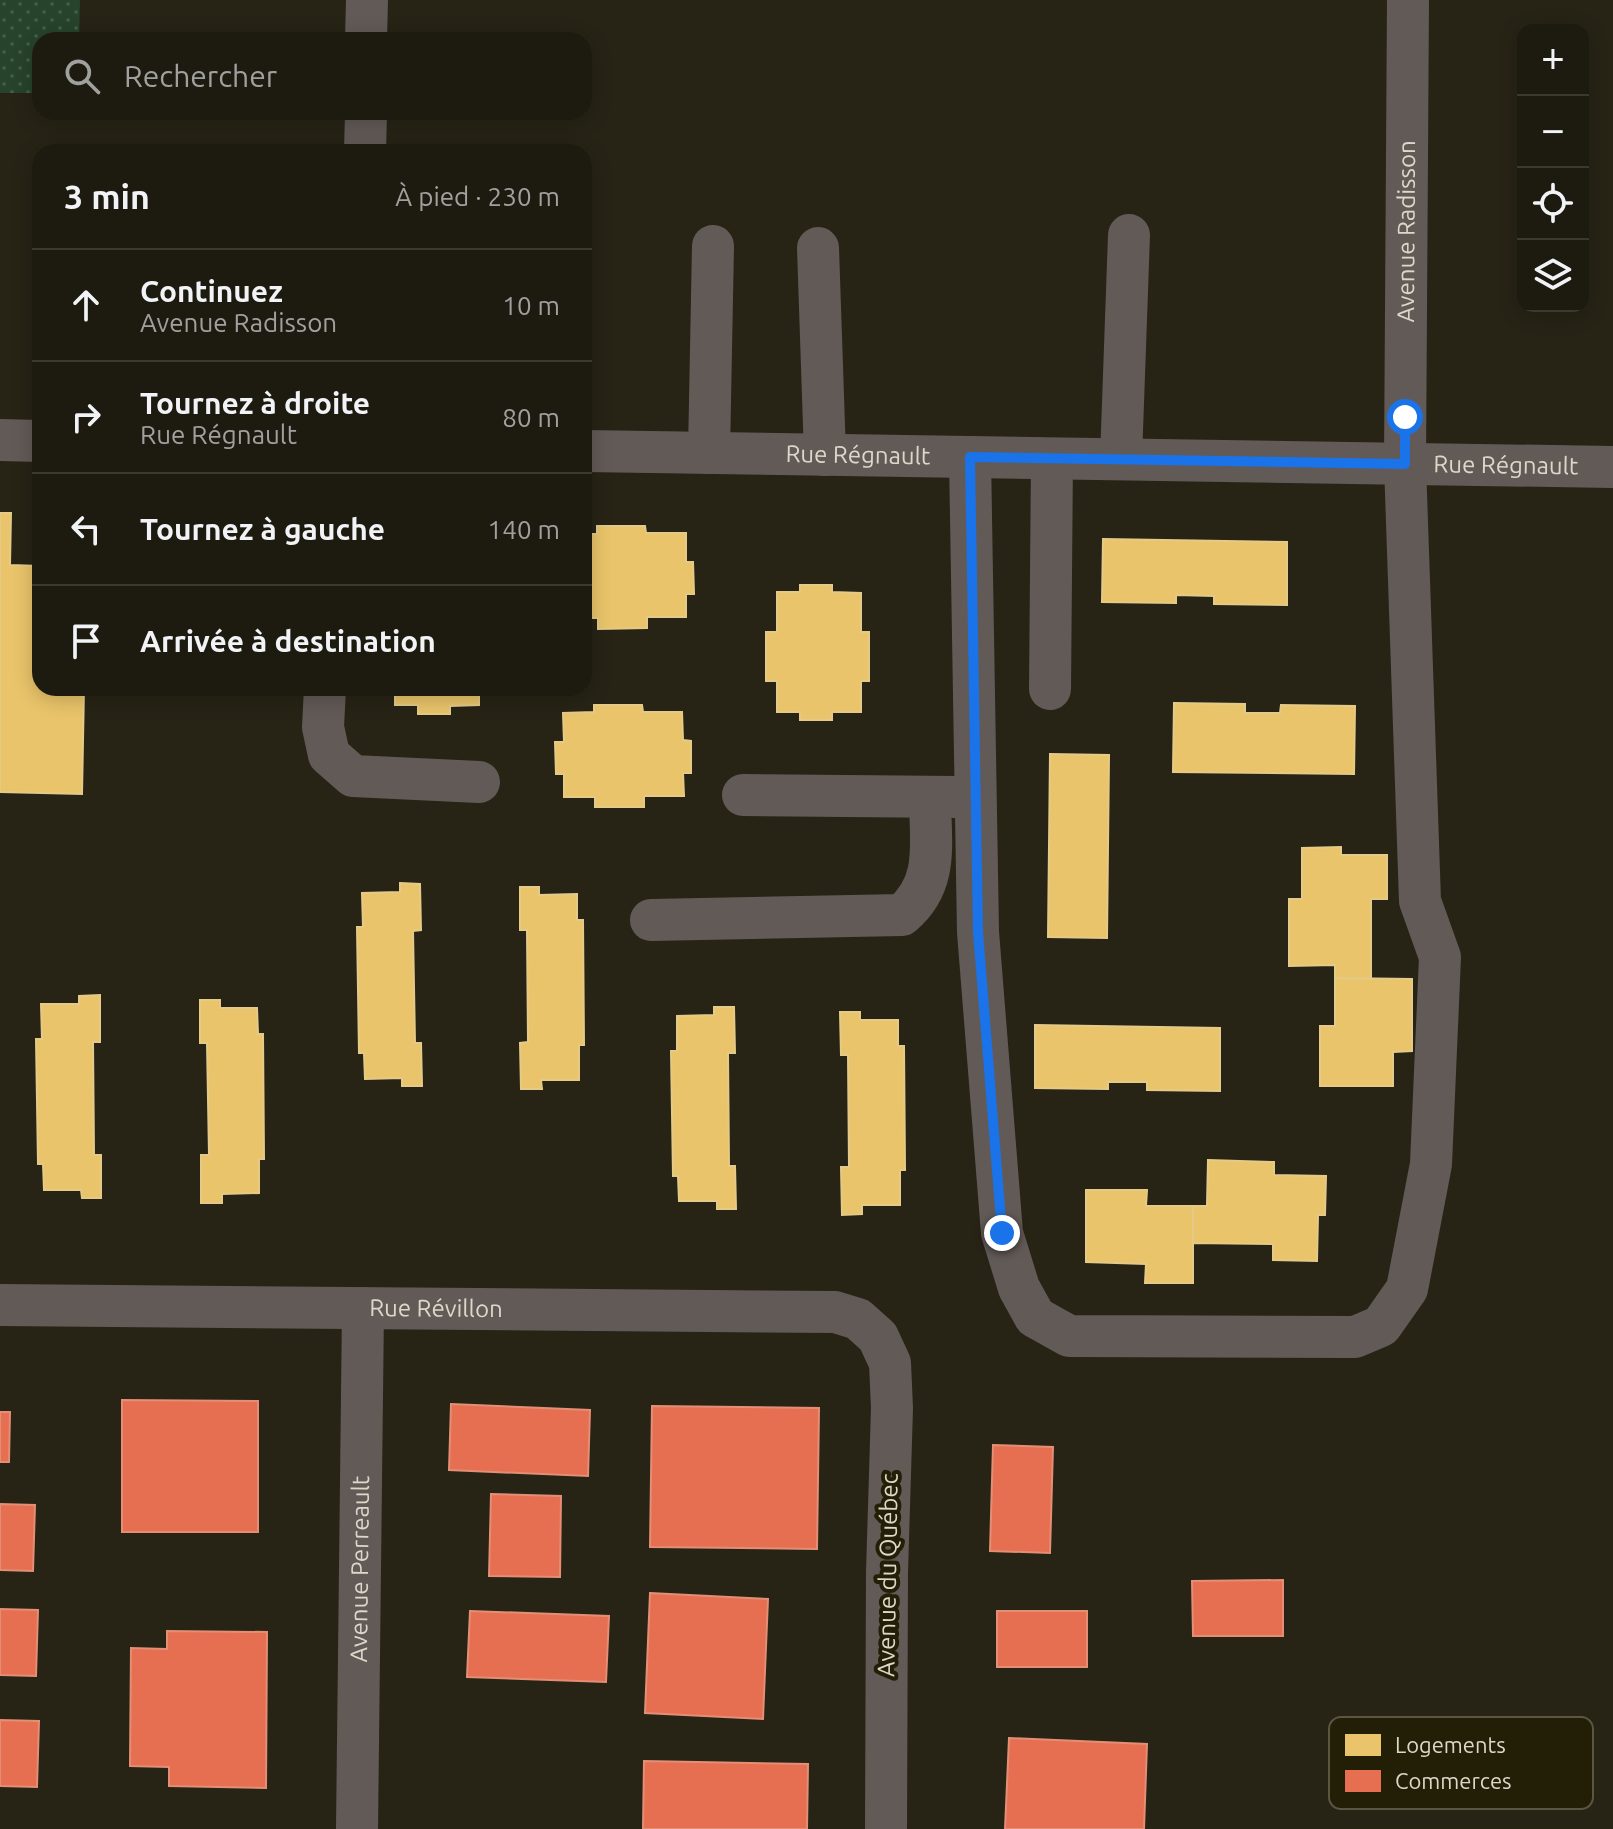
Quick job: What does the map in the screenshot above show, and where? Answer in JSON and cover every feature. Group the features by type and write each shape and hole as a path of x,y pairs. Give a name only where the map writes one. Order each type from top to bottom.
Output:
{"street":[{"path":"366,32 367,0"},
{"name":"Avenue Radisson","path":"970,457 978,932 1002,1233 1019,1288 1035,1317 1069,1336 1355,1337 1381,1326 1407,1289 1431,1164 1440,957 1420,901 1405,464 1408,0"},
{"path":"365,144 366,120"},
{"path":"1121,459 1129,235"},
{"path":"709,453 713,246"},
{"path":"818,248 825,455"},
{"path":"0,440 32,441"},
{"name":"Rue Régnault","path":"592,451 1613,467"},
{"path":"1050,689 1052,459"},
{"path":"325,696 323,727 329,755 353,776 479,782"},
{"path":"743,795 975,797"},
{"path":"651,920 902,915 916,903 931,871 930,797"},
{"name":"Rue Révillon","path":"0,1305 835,1312 858,1319 868,1328"},
{"name":"Avenue Perreault","path":"357,1829 363,1308"},
{"name":"Avenue du Québec","path":"868,1328 878,1337 890,1363 892,1408 887,1572 886,1829"}],"green space":[{"path":"0,0 80,0 79,32 32,32 32,93 0,93"}],"building: Logements":[{"path":"0,513 11,513 10,565 32,566 32,696 84,696 82,794 0,792"},
{"path":"597,526 645,526 646,533 686,533 686,562 693,562 694,594 686,594 686,617 647,617 647,628 598,629 598,618 592,618 592,534 597,534"},
{"path":"1103,539 1287,542 1287,605 1214,604 1214,596 1176,595 1176,603 1102,602"},
{"path":"800,585 832,585 832,592 861,593 861,632 869,632 869,681 861,681 861,712 832,712 832,720 800,720 800,712 777,712 777,681 766,681 766,632 777,632 777,592 800,592"},
{"path":"395,696 479,696 479,705 450,706 450,714 418,714 418,705 395,705"},
{"path":"1174,703 1245,704 1245,713 1280,713 1281,705 1355,706 1354,774 1173,772"},
{"path":"594,705 642,705 643,712 682,712 683,740 691,741 691,773 683,773 684,796 644,796 644,807 595,807 595,797 564,797 564,774 556,774 555,742 564,742 563,713 594,712"},
{"path":"1050,754 1109,755 1107,938 1048,937"},
{"path":"1341,847 1341,855 1387,855 1387,899 1371,899 1371,979 1335,978 1335,965 1289,966 1289,899 1302,899 1302,848"},
{"path":"400,883 420,884 421,930 413,931 415,1043 421,1043 422,1086 402,1086 402,1078 365,1079 364,1053 359,1053 357,927 363,927 362,893 400,892"},
{"path":"520,887 539,887 539,895 577,894 577,920 583,920 584,1045 579,1045 579,1080 541,1080 542,1089 521,1089 520,1043 528,1042 527,930 520,930"},
{"path":"1335,978 1412,979 1412,1051 1393,1052 1393,1086 1320,1086 1320,1026 1335,1026"},
{"path":"100,995 100,1042 93,1042 94,1155 101,1155 101,1198 82,1198 81,1190 44,1190 43,1164 38,1164 36,1039 42,1039 41,1004 79,1004 79,996"},
{"path":"200,1000 220,1000 220,1008 257,1008 258,1034 263,1034 264,1159 259,1159 259,1193 222,1194 222,1203 201,1203 201,1155 209,1155 207,1043 200,1043"},
{"path":"714,1007 734,1007 735,1053 728,1053 729,1166 735,1166 736,1209 717,1209 717,1201 679,1201 678,1176 673,1176 671,1051 677,1051 677,1016 714,1015"},
{"path":"840,1012 860,1012 860,1020 898,1020 898,1046 904,1046 905,1170 900,1170 900,1205 862,1205 862,1214 842,1215 841,1167 849,1167 848,1055 841,1055"},
{"path":"1035,1025 1220,1028 1220,1091 1147,1090 1147,1082 1108,1082 1108,1089 1035,1088"},
{"path":"1208,1160 1274,1162 1274,1175 1326,1176 1325,1215 1318,1215 1317,1261 1273,1260 1273,1244 1193,1243 1193,1206 1207,1206"},
{"path":"1086,1190 1147,1190 1146,1206 1193,1206 1193,1283 1145,1283 1146,1264 1086,1262"}],"building: Commerces":[{"path":"122,1400 258,1401 258,1532 122,1532"},
{"path":"451,1404 590,1410 588,1476 449,1470"},
{"path":"652,1406 819,1408 817,1549 650,1547"},
{"path":"0,1412 10,1412 9,1462 0,1462"},
{"path":"993,1445 1053,1447 1050,1553 990,1551"},
{"path":"491,1494 561,1496 560,1577 489,1576"},
{"path":"0,1504 35,1505 33,1571 0,1570"},
{"path":"1283,1580 1283,1636 1193,1636 1192,1581"},
{"path":"650,1593 768,1599 763,1719 645,1713"},
{"path":"0,1609 38,1610 36,1676 0,1675"},
{"path":"470,1611 609,1616 606,1682 467,1677"},
{"path":"997,1611 1087,1611 1087,1667 997,1667"},
{"path":"167,1631 267,1632 266,1788 169,1786 169,1767 130,1766 131,1648 167,1649"},
{"path":"0,1720 39,1721 37,1787 0,1786"},
{"path":"1009,1738 1147,1744 1144,1829 1005,1829"},
{"path":"644,1761 808,1764 807,1829 643,1829"}],"route":[{"path":"1002,1233 978,932 970,457 1405,464 1405,417"}]}
